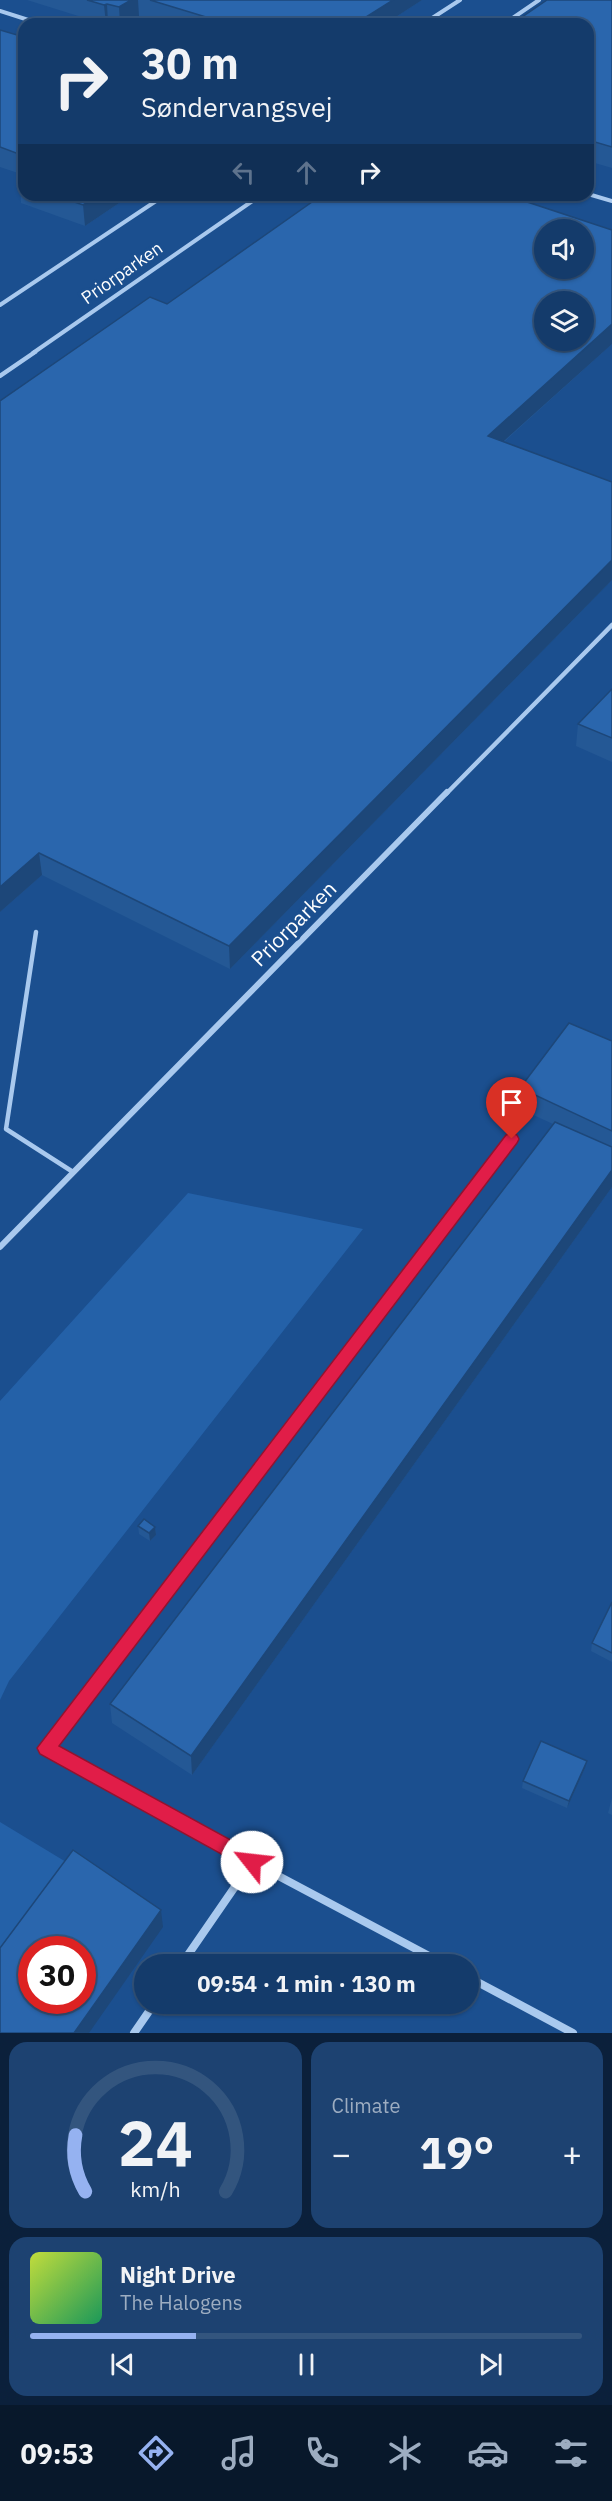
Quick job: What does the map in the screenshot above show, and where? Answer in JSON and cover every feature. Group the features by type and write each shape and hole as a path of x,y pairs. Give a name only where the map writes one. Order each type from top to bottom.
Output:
{"street":[{"path":"432,18 460,0"},
{"path":"513,18 539,0"},
{"path":"0,11 22,18"},
{"path":"594,196 612,201"},
{"name":"Priorparken","path":"0,305 156,201"},
{"name":"Priorparken","path":"0,376 252,201"},
{"name":"Priorparken","path":"0,1247 612,625"},
{"path":"425,1954 252,1862 46,1748 512,1139"},
{"path":"189,1954 252,1862"},
{"path":"479,1983 573,2033"},
{"path":"134,2033 147,2014"}],"lane":[{"path":"36,932 6,1129 73,1172"}],"shaded area":[{"path":"188,1193 363,1229 9,1681 0,1700 0,1401"},
{"path":"0,1822 76,1868 26,1936 18,1936 18,1947 0,1972"}],"building":[{"path":"87,0 131,0 119,7"},
{"path":"150,0 393,0 364,18 209,18"},
{"path":"547,0 612,0 612,147 594,142 594,18 521,18"},
{"path":"0,30 18,35 18,154 0,147"},
{"path":"71,201 89,201 83,205"},
{"path":"313,201 524,201 579,219 534,219 534,279 594,279 594,224 612,230 612,324 594,340 594,291 534,291 534,351 582,351 488,436 612,482 612,560 229,946 39,853 0,887 0,401 150,297 167,304"},
{"path":"612,689 612,738 578,724"},
{"path":"569,1023 612,1041 612,1131 520,1088"},
{"path":"555,1122 612,1147 612,1170 191,1756 110,1704"},
{"path":"144,1519 155,1527 149,1533 138,1526"},
{"path":"612,1602 612,1653 592,1643"},
{"path":"541,1741 587,1761 569,1801 523,1781"},
{"path":"73,1850 161,1910 96,2002 96,1936 18,1936 18,2014 87,2014 74,2033 0,2033 0,1948"}],"route":[{"path":"252,1862 46,1748 512,1139"}]}
